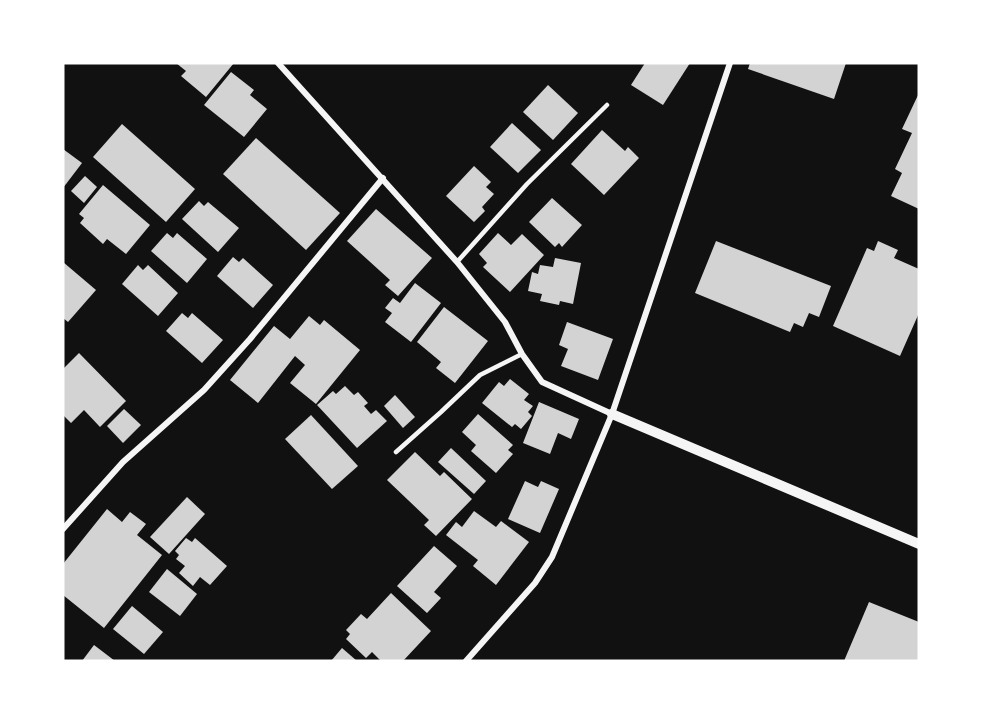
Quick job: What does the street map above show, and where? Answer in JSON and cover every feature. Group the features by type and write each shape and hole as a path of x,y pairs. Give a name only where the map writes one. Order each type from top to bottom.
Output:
{"street":[{"path":"278,63 457,262 505,322 522,354 542,382 919,544"},
{"path":"466,661 535,583 552,557 612,414 730,63"},
{"path":"63,529 123,462 204,390 250,339 382,178"}],"lane":[{"path":"457,262 527,184 607,105"},
{"path":"396,452 480,375 522,354"}],"building":[{"path":"176,63 234,63 206,97 181,76 186,71"},
{"path":"645,63 690,63 663,105 631,85"},
{"path":"750,63 846,63 834,99 748,69"},
{"path":"231,72 254,90 250,95 267,109 244,137 204,105"},
{"path":"548,85 578,113 553,140 523,112"},
{"path":"919,93 919,209 891,196 902,173 895,169 912,133 902,129"},
{"path":"512,123 541,150 518,173 490,147"},
{"path":"122,124 195,189 166,222 93,157"},
{"path":"602,130 625,151 628,147 639,158 604,195 571,164"},
{"path":"256,138 340,213 306,250 223,174"},
{"path":"63,149 82,163 63,188"},
{"path":"474,166 491,182 486,187 494,194 482,207 485,211 474,222 446,196"},
{"path":"85,176 97,187 84,203 71,191"},
{"path":"103,185 150,225 126,254 107,239 103,244 80,223 84,218 79,214"},
{"path":"552,198 582,225 562,247 559,243 555,247 529,222"},
{"path":"199,201 204,206 208,202 239,228 218,252 182,219"},
{"path":"376,209 432,258 398,296 385,285 390,280 347,241"},
{"path":"167,233 173,238 177,233 207,259 187,283 151,251"},
{"path":"498,233 511,245 522,234 544,255 510,292 483,267 487,263 479,254"},
{"path":"716,241 831,286 819,317 809,313 803,327 794,323 790,332 695,293"},
{"path":"878,241 898,250 894,258 919,269 919,313 900,356 833,326 867,248 874,251"},
{"path":"233,257 239,262 243,258 273,285 253,308 217,276"},
{"path":"555,258 581,263 573,304 560,301 559,305 540,301 542,294 528,291 532,272 538,274 540,265 553,267"},
{"path":"63,262 96,290 68,322 63,318"},
{"path":"138,265 143,270 148,265 178,293 158,316 122,284"},
{"path":"415,283 441,303 411,342 385,322 392,313 385,308 393,298 400,303"},
{"path":"444,307 488,341 455,383 436,368 441,362 417,342"},
{"path":"182,313 188,318 192,313 223,340 202,363 166,331"},
{"path":"309,316 320,325 324,320 360,350 316,404 290,383 305,365 295,356 258,403 230,380 274,326 290,339"},
{"path":"567,322 613,339 598,380 561,366 568,349 559,345"},
{"path":"79,353 126,401 100,427 84,410 71,423 63,415 63,369"},
{"path":"510,379 529,394 524,400 533,406 528,412 532,416 521,429 515,424 512,427 482,403 499,382 504,386"},
{"path":"345,386 354,395 358,392 368,403 364,406 371,414 376,410 387,421 357,448 317,405 333,391 336,394"},
{"path":"395,395 415,417 403,428 384,406"},
{"path":"539,402 579,419 571,439 558,433 550,454 523,443"},
{"path":"124,409 141,425 123,443 107,426"},
{"path":"478,414 513,445 508,450 513,454 496,473 471,451 476,445 462,432"},
{"path":"311,415 358,466 332,489 285,439"},
{"path":"451,448 486,481 474,494 438,462"},
{"path":"415,452 440,476 444,472 472,499 436,536 424,525 429,520 387,480"},
{"path":"525,481 538,487 541,481 559,489 540,533 508,519"},
{"path":"187,497 205,514 169,554 150,537"},
{"path":"107,509 122,522 130,512 146,524 137,535 162,555 104,628 63,595 63,564"},
{"path":"474,511 496,527 501,521 529,542 496,585 473,566 478,560 446,535 456,522 462,527"},
{"path":"186,538 192,542 195,538 227,566 210,585 200,577 193,586 179,573 185,566 176,559 179,555 175,551"},
{"path":"434,546 457,566 434,592 441,598 427,613 397,586"},
{"path":"167,569 197,594 180,616 149,592"},
{"path":"391,593 431,631 403,661 381,661 372,652 366,658 346,639 350,634 346,630 361,614 367,619"},
{"path":"869,602 919,622 919,661 844,661"},
{"path":"132,606 163,632 144,654 113,629"},
{"path":"94,645 115,661 82,661"},
{"path":"342,648 357,661 331,661"}]}
